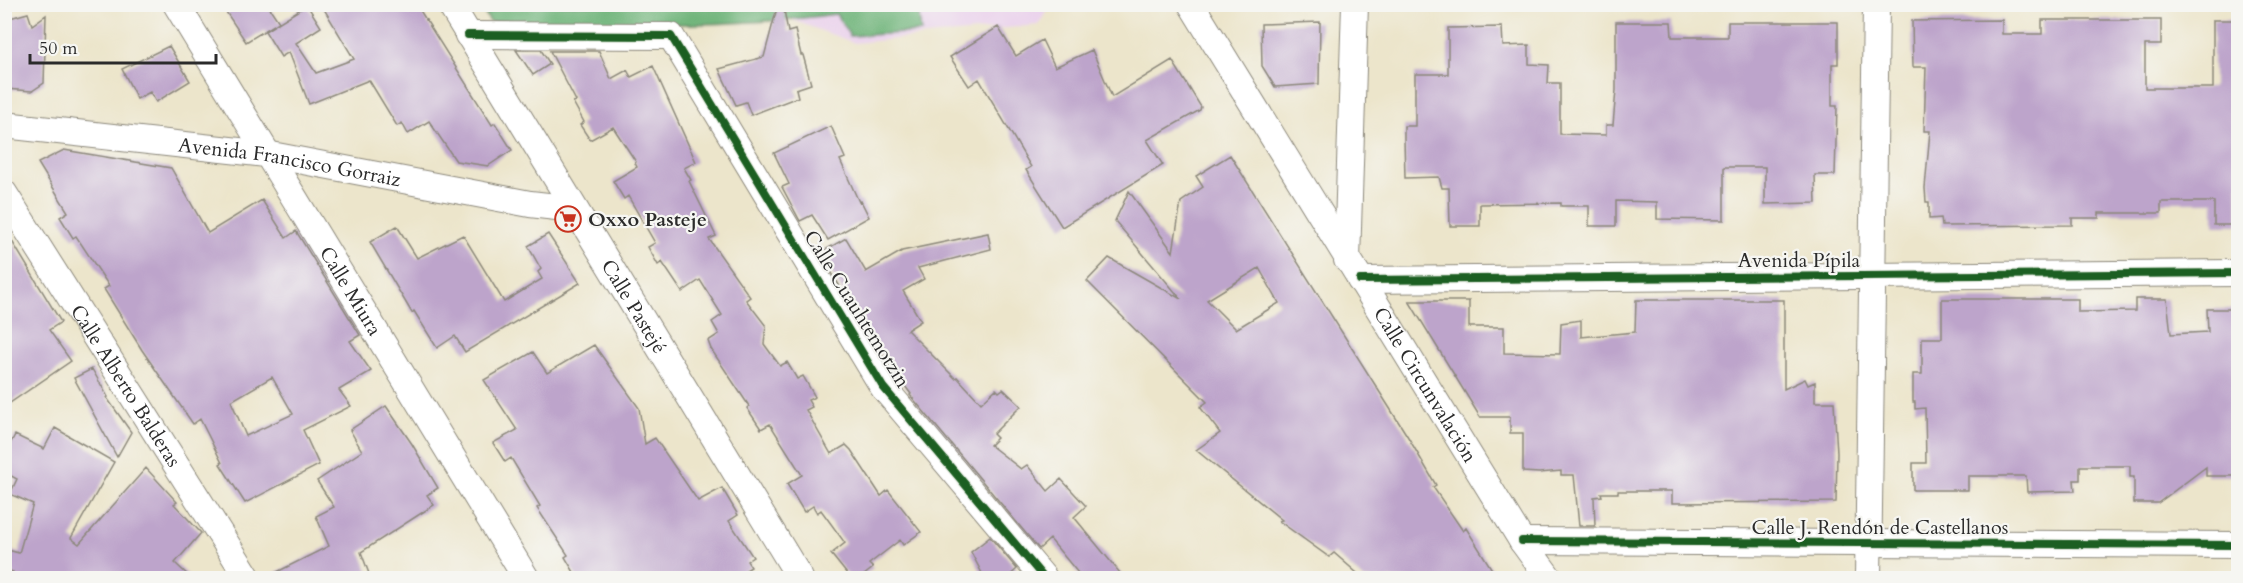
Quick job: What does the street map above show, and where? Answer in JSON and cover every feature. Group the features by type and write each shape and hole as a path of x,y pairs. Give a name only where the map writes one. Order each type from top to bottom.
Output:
{"street":[{"name":"Calle Miura","path":"176,4 526,579"},
{"name":"Calle Pastejé","path":"450,4 800,579"},
{"name":"Calle Circunvalación","path":"1191,4 1522,541 1549,579"},
{"path":"1354,270 1355,4"},
{"path":"1868,579 1876,4"},
{"name":"Calle Cuauhtemotzin","path":"468,35 671,36 883,387 1044,579"},
{"name":"Avenida Francisco Gorraiz","path":"4,125 266,154 530,204 574,209"},
{"name":"Calle Alberto Balderas","path":"4,193 248,579"},
{"name":"Avenida Pípila","path":"1354,270 1873,276 2238,273"},
{"name":"Calle J. Rendón de Castellanos","path":"1522,541 2238,545"}],"shaded area":[{"path":"479,5 1051,5 1038,25 855,43 792,20 490,22"}],"green space":[{"path":"479,5 915,5 918,7 921,32 850,36 836,14 707,24 490,22"}],"building":[{"path":"238,4 267,4 279,22 246,42 226,12"},
{"path":"321,4 416,4 492,125 495,123 512,150 488,166 456,161 429,121 408,134 402,123 397,126 369,80 309,104 289,52 281,57 265,31 307,5 321,27 296,43 316,73 354,59"},
{"path":"778,4 783,4 788,32 795,30 811,84 796,89 798,97 751,115 746,102 736,105 719,69 764,57"},
{"path":"28,13 32,25 46,15 44,83 32,91 5,89 6,19"},
{"path":"2002,20 2002,34 2042,34 2042,20 2161,20 2161,45 2145,45 2145,88 2213,88 2213,20 2238,20 2238,225 2214,225 2214,202 2161,202 2161,213 2099,213 2099,218 2072,218 2072,225 1942,226 1941,218 1929,219 1929,202 1926,202 1925,188 1930,131 1924,131 1926,67 1913,67 1912,21"},
{"path":"1320,22 1319,84 1275,87 1262,66 1261,24"},
{"path":"1616,22 1671,22 1672,37 1728,37 1728,22 1838,22 1838,64 1832,64 1832,106 1837,106 1835,175 1815,175 1816,203 1765,204 1765,167 1724,167 1724,220 1657,219 1657,202 1616,201 1616,226 1589,226 1589,206 1561,206 1561,203 1480,204 1480,226 1450,226 1449,188 1442,188 1439,177 1405,178 1404,138 1404,126 1415,126 1415,74 1448,74 1448,28 1502,27 1503,46 1529,45 1529,64 1549,65 1548,83 1560,83 1560,134 1606,135 1606,125 1613,125 1616,90"},
{"path":"998,27 1016,56 1042,40 1055,67 1092,50 1112,97 1172,60 1201,107 1200,110 1147,140 1163,165 1062,227 1026,170 1031,167 979,79 969,86 950,57"},
{"path":"169,46 190,81 156,102 150,92 137,99 122,69"},
{"path":"516,50 541,50 550,64 533,75"},
{"path":"550,51 599,51 611,79 627,70 631,77 653,66 696,162 684,168 716,236 709,239 750,297 746,300 766,326 764,344 780,366 787,362 797,379 803,376 815,397 808,400 812,407 806,410 831,454 846,445 881,496 888,490 921,532 903,545 900,540 869,564 873,568 859,579 851,579 831,554 845,543 821,510 817,513 813,506 804,512 787,484 802,475 770,424 761,429 747,408 749,406 711,349 708,341 719,334 712,322 722,315 700,280 682,292 662,262 658,265 648,247 655,243 628,196 624,199 613,181 637,167 636,162 613,127 590,140 580,125 584,122 573,102 576,101"},
{"path":"831,126 845,158 840,160 859,202 861,201 869,217 828,240 812,215 800,221 782,187 789,184 774,153"},
{"path":"64,150 171,168 208,233 262,200 286,238 296,231 360,335 350,341 371,371 339,390 351,406 303,430 319,465 245,503 220,464 222,463 200,419 193,424 142,350 104,289 109,286 76,236 73,238 60,217 68,212 38,163","holes":["272,377 293,414 246,436 231,401"]},
{"path":"1230,155 1408,437 1436,485 1433,487 1463,531 1466,528 1498,579 1364,579 1334,553 1329,557 1279,521 1282,520 1196,450 1220,433 1200,407 1207,402 1087,281 1109,258 1181,299 1115,221 1129,191 1173,252 1181,202 1203,187 1196,176","holes":["1259,268 1279,303 1236,329 1207,300"]},
{"path":"397,226 417,258 463,235 504,302 542,279 538,272 541,269 528,246 548,234 580,283 465,352 455,336 437,348 414,311 412,313 370,242"},
{"path":"4,228 61,322 49,330 71,361 4,407"},
{"path":"988,233 991,249 918,268 924,279 903,291 921,321 907,330 981,403 996,389 999,392 1003,389 1021,406 993,434 997,438 990,445 1021,469 1027,465 1048,491 1061,479 1086,506 1074,517 1125,579 1083,579 1050,539 1039,549 910,395 877,349 820,253 846,238 866,272 902,251"},
{"path":"1942,299 2078,299 2078,312 2135,311 2135,299 2167,299 2171,334 2208,332 2207,309 2238,309 2238,476 2206,476 2206,467 2158,503 2134,503 2134,477 2130,477 2130,466 2080,466 2080,480 2074,480 2075,491 2027,492 2026,476 1968,476 1968,490 1913,490 1913,463 1926,463 1925,408 1915,409 1913,374 1922,374 1922,338 1942,338"},
{"path":"1636,300 1784,300 1784,389 1805,379 1808,385 1815,382 1815,402 1834,402 1837,453 1836,502 1672,503 1672,491 1618,491 1618,493 1601,493 1602,496 1594,497 1595,526 1579,526 1574,475 1561,475 1561,471 1523,472 1523,433 1510,433 1510,417 1480,417 1409,301 1469,301 1469,327 1504,327 1504,353 1560,354 1561,323 1581,320 1581,337 1635,332"},
{"path":"594,345 639,408 645,444 655,438 698,501 722,488 738,515 729,521 753,557 747,561 751,567 732,579 578,579 565,557 568,555 537,508 540,506 511,458 505,462 493,443 517,430 484,380 533,352 547,373"},
{"path":"92,369 107,398 131,432 117,457 74,378"},
{"path":"386,406 438,488 427,495 434,505 361,552 371,579 263,579 329,546 316,516 334,507 317,481 362,451 350,430"},
{"path":"55,428 114,462 71,538 79,544 146,468 177,502 174,504 201,533 175,563 192,579 11,579 13,572 4,569 4,549 19,553 33,504 10,494 17,479 4,472 4,455 15,435 44,449"},
{"path":"990,537 1017,569 1006,579 985,579 971,552"}],"cycle path":[{"path":"468,35 671,36 883,387 1044,578"},
{"path":"1360,280 2238,273"},
{"path":"1522,541 2238,545"}],"place":[{"name":"Oxxo Pasteje","path":"568,219"}]}
